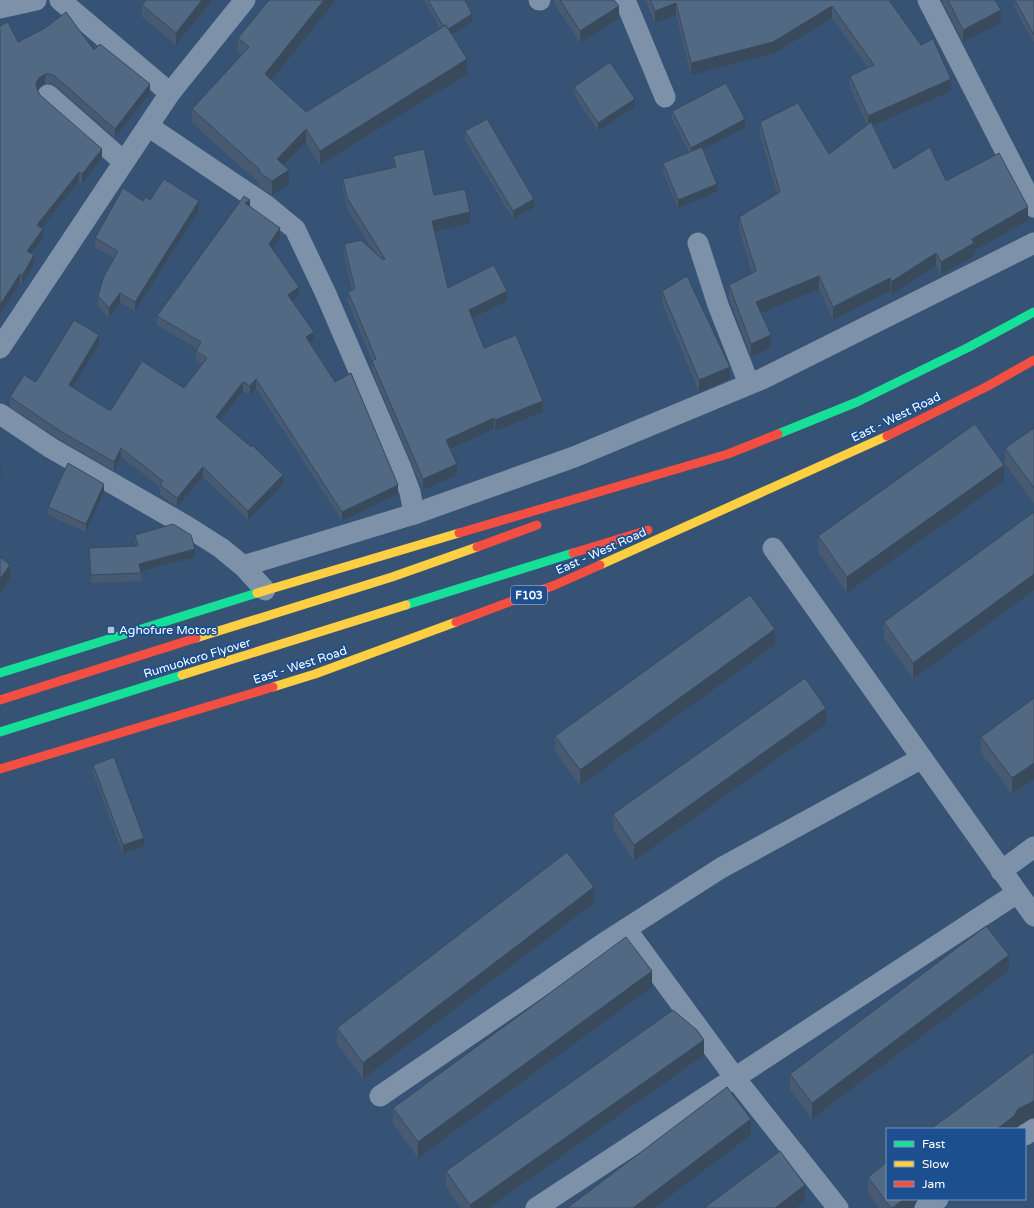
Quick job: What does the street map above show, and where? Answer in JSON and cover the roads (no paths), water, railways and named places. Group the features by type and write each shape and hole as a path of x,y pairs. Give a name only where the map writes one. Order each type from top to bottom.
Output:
{"main road":[{"path":"593,504 728,454 857,402 969,347 1034,312"},
{"name":"East - West Road","path":"0,769 315,674 555,585 881,438 986,386 1034,360"},
{"path":"0,673 265,590 728,454"},
{"path":"670,523 737,502"},
{"name":"Rumuokoro Flyover","path":"0,700 392,577 548,520"},
{"name":"Rumuokoro Flyover","path":"0,732 655,528"}],"street":[{"path":"0,8 36,0"},
{"path":"60,0 170,93"},
{"path":"0,348 170,93 245,0"},
{"path":"625,0 665,97"},
{"path":"928,0 1034,207"},
{"path":"48,95 124,162"},
{"path":"148,126 267,206 295,229 325,292 401,468 410,492 414,514"},
{"path":"698,243 718,305 749,384"},
{"path":"243,566 414,514 574,457 749,384 1034,243"},
{"path":"0,414 51,448 188,526 243,566 265,590"},
{"path":"773,548 1034,916"},
{"path":"380,1096 626,929 722,868 922,758"},
{"path":"1001,871 1034,847"},
{"path":"536,1208 1017,893"},
{"path":"626,929 735,1078 838,1208"},
{"path":"925,1208 937,1200"}],"place":[{"name":"Aghofure Motors","path":"111,630"}]}
